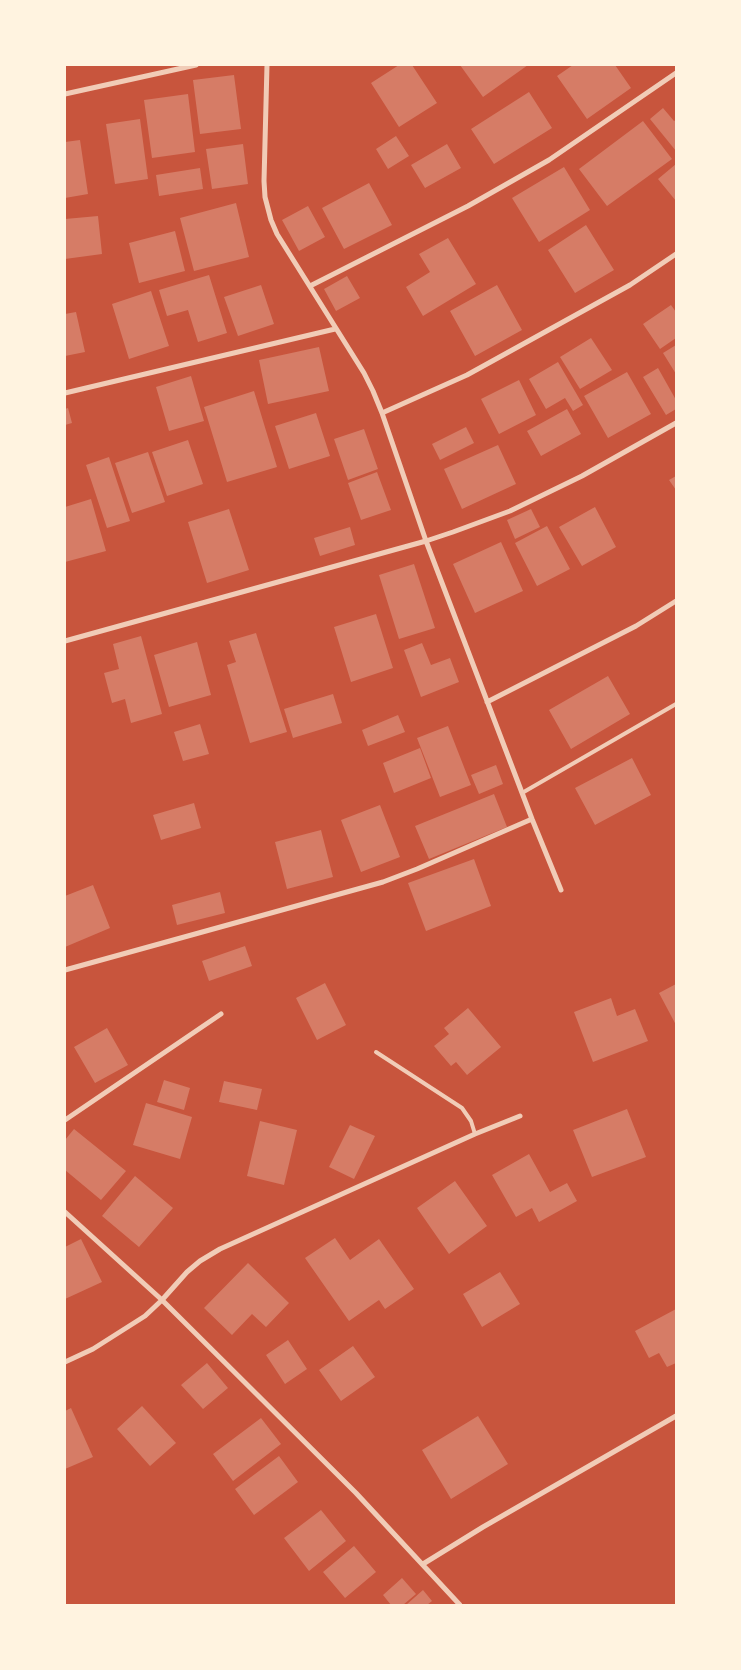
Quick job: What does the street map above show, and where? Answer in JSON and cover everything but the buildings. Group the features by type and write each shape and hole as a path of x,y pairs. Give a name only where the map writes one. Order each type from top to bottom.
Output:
{"street":[{"path":"65,94 196,65"},
{"path":"267,65 264,181 267,207 277,234 364,374 382,414 426,541 561,890"},
{"path":"310,286 468,206 549,160 676,73"},
{"path":"382,414 467,375 630,285 676,254"},
{"path":"65,393 335,329"},
{"path":"65,641 426,541 469,526 525,503 582,476 676,424"},
{"path":"487,702 636,626 676,601"},
{"path":"65,970 383,882 532,819"},
{"path":"65,1120 222,1014"},
{"path":"65,1362 93,1349 145,1316 200,1260 220,1249 520,1116"},
{"path":"65,1212 162,1300 356,1493 460,1605"},
{"path":"423,1564 483,1527 676,1416"}],"lane":[{"path":"522,793 676,704"},
{"path":"376,1052 462,1108 471,1121 476,1134"}]}
